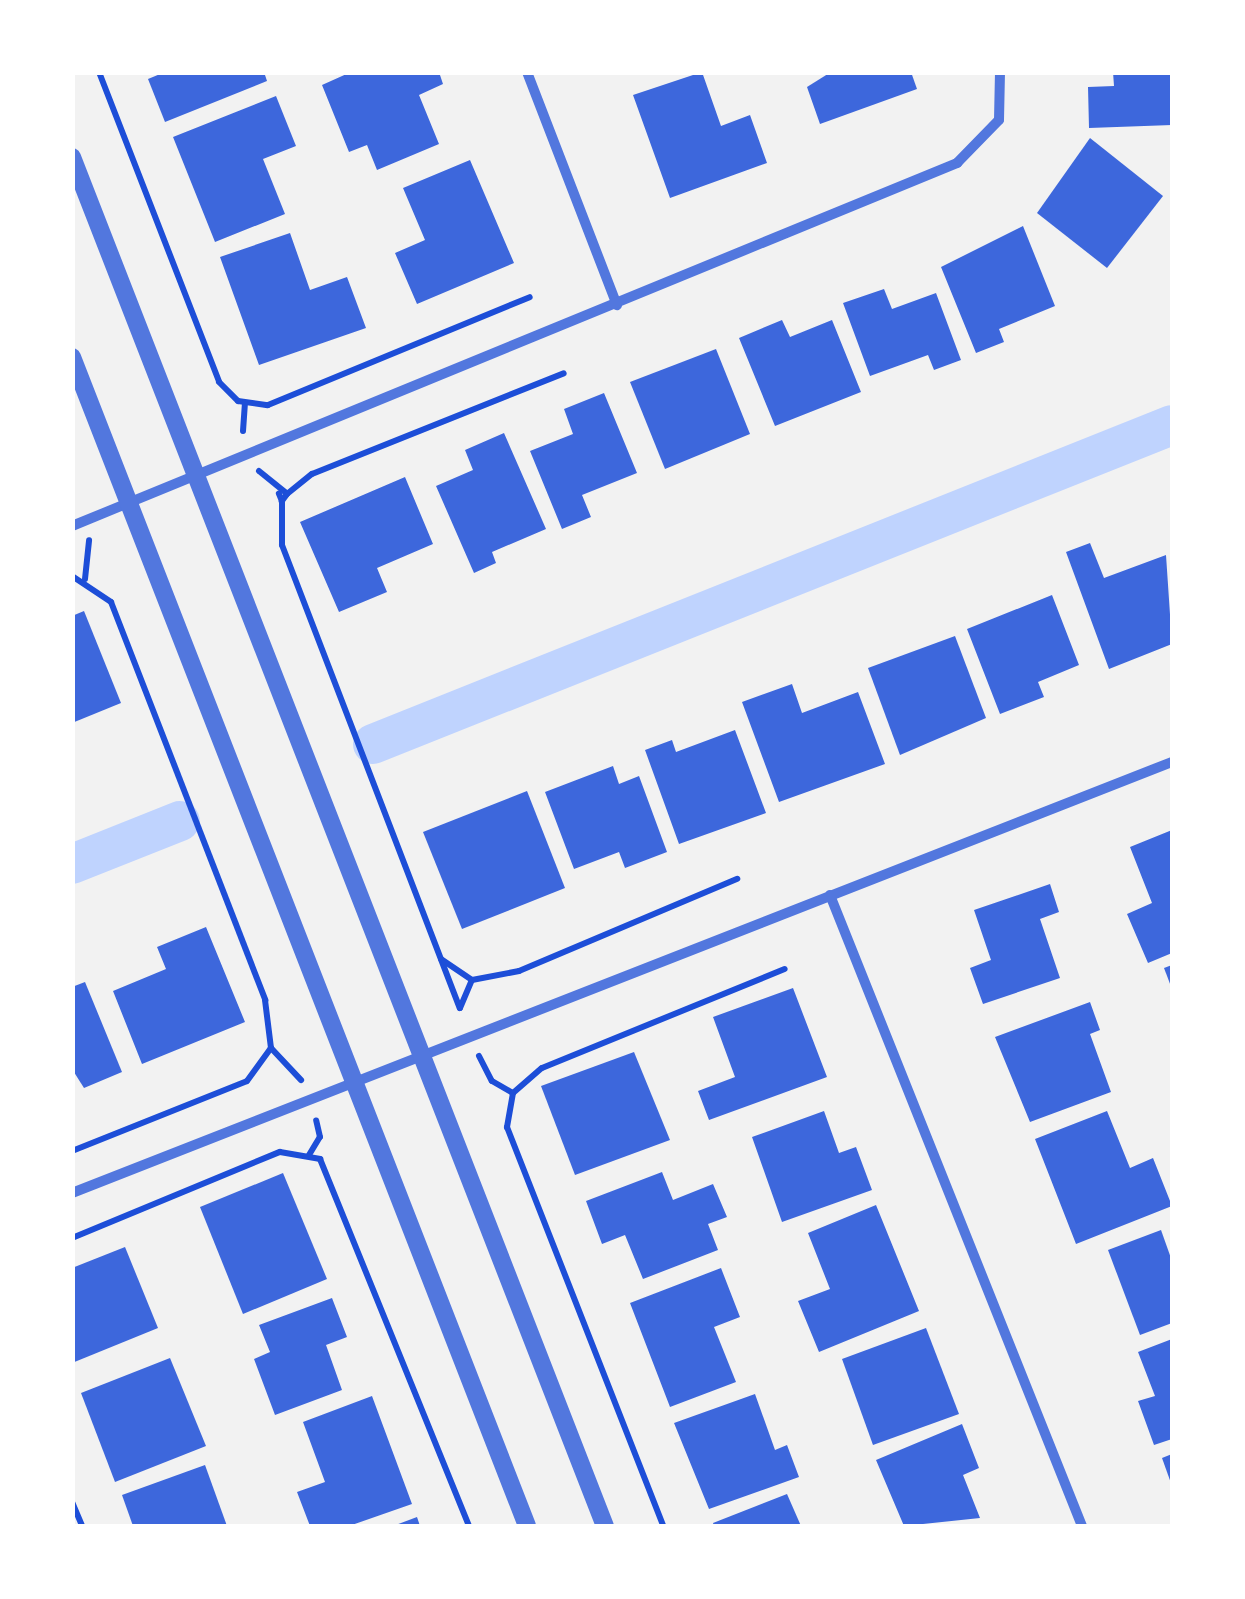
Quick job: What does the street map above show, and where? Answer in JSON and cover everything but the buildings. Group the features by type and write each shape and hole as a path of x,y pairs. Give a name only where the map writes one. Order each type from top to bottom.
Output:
{"street":[{"path":"527,72 618,305"},
{"path":"72,526 958,163 999,120 1000,72"},
{"path":"72,157 605,1526"},
{"path":"72,357 527,1526"},
{"path":"72,1192 423,1060 1172,762"},
{"path":"830,896 1082,1526"}],"path":[{"path":"98,72 219,382 238,400 268,405 530,297"},
{"path":"512,1093 486,1074 282,545 284,498 312,474 564,373"},
{"path":"72,576 111,602 266,1000 272,1048"},
{"path":"441,959 472,980 519,971 738,879"},
{"path":"663,1526 507,1127 512,1093 542,1068 785,968"},
{"path":"460,1008 472,980"},
{"path":"72,1151 104,1139"},
{"path":"72,1238 280,1152 320,1159 469,1526"},
{"path":"72,1502 82,1526"}],"waterway":[{"path":"373,744 1172,425"},
{"path":"72,864 180,821"}]}
